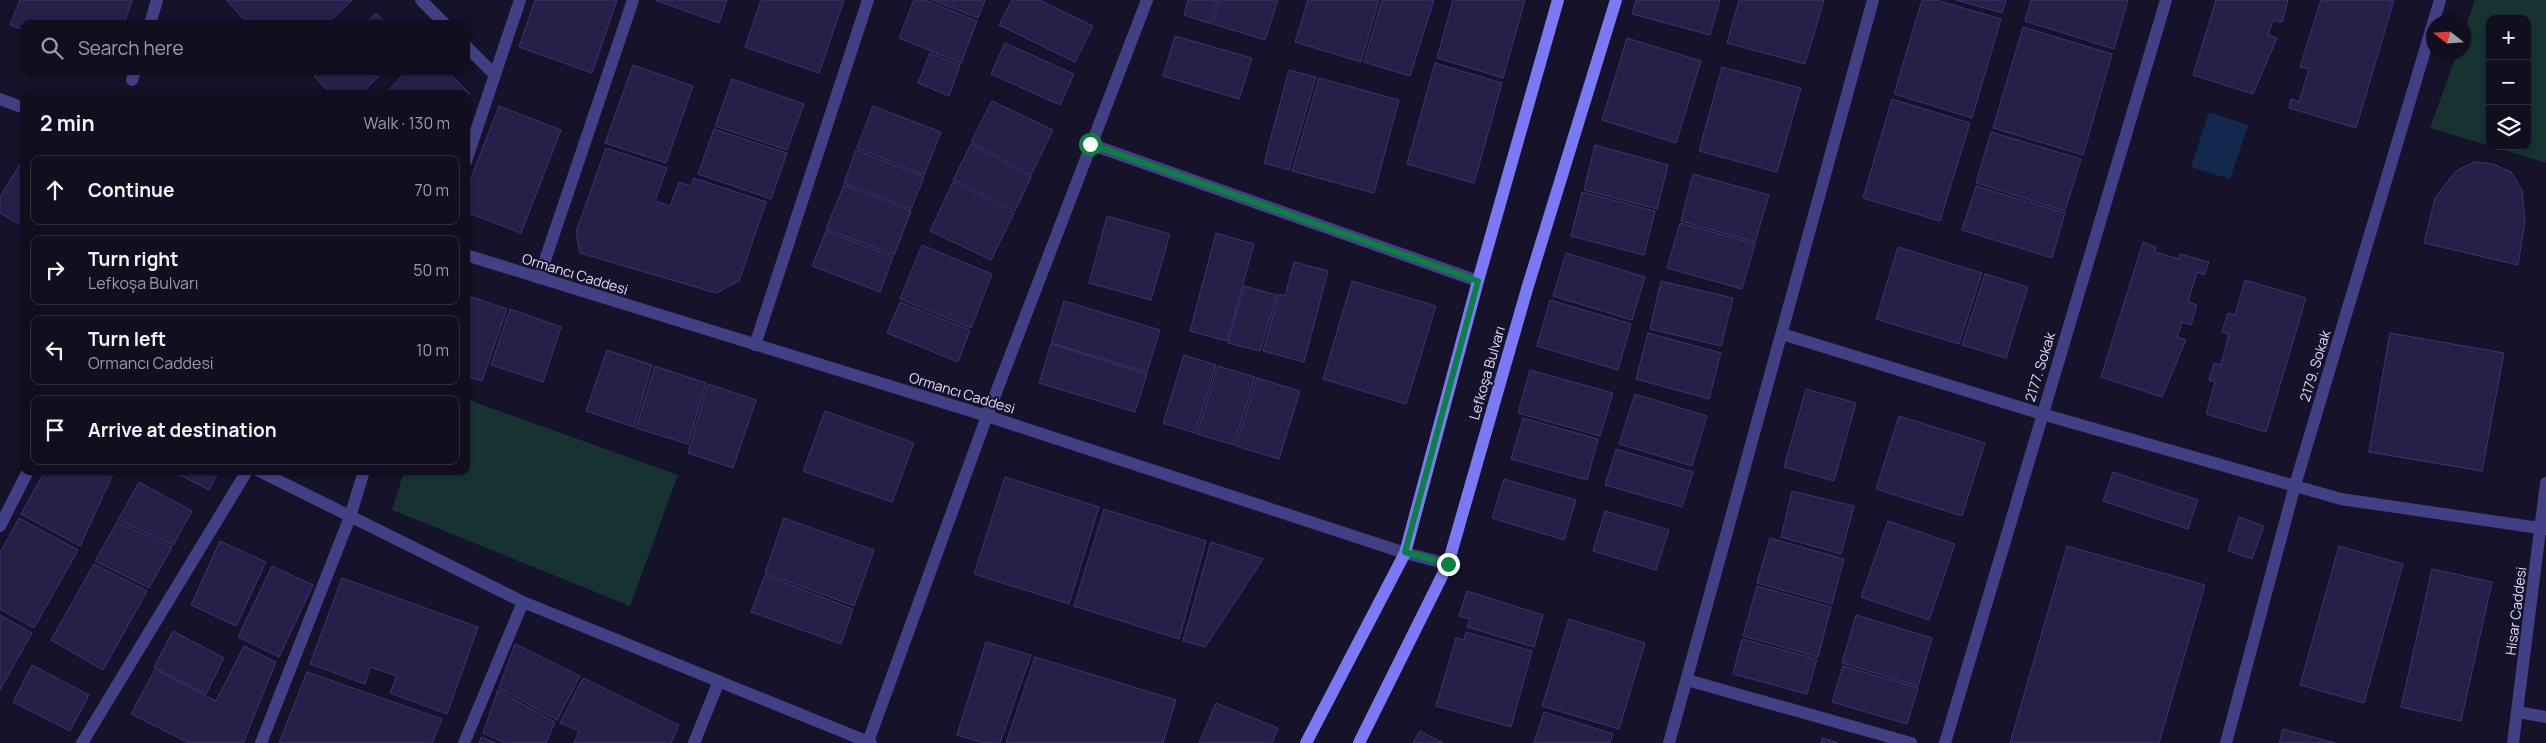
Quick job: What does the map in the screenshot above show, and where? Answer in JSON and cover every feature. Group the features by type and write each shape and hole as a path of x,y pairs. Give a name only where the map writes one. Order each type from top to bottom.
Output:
{"main road":[{"path":"1306,743 1405,552 1478,281 1558,0"},
{"name":"Lefkoşa Bulvarı","path":"1359,743 1448,564 1527,289 1616,0"}],"street":[{"path":"151,20 157,0"},
{"path":"421,0 440,20"},
{"path":"470,149 520,0"},
{"path":"540,278 633,0"},
{"path":"755,345 868,0"},
{"path":"268,475 523,602 870,742 987,416 1146,0"},
{"path":"1668,743 1687,680 1873,0"},
{"name":"2177. Sokak","path":"1945,743 2166,0"},
{"name":"2179. Sokak","path":"2226,743 2295,486 2440,0"},
{"path":"470,50 495,75"},
{"path":"0,99 20,106"},
{"path":"1090,144 1478,281"},
{"name":"Ormancı Caddesi","path":"470,256 987,416 1405,552 1448,564"},
{"path":"1782,334 2042,414 2341,499 2544,528"},
{"path":"0,526 26,475"},
{"path":"82,743 245,475"},
{"path":"260,743 350,517 363,475"},
{"name":"Hisar Caddesi","path":"2513,743 2544,528 2546,483"},
{"path":"464,743 523,602"},
{"path":"694,743 719,680"},
{"path":"1687,680 1911,743"},
{"path":"2518,712 2546,717"}],"green space":[{"path":"2475,0 2546,0 2546,163 2504,150 2531,150 2531,15 2486,15 2486,145 2430,128 2454,60 2471,60 2470,15"},
{"path":"470,400 678,475 630,606 392,510 403,475 470,475"}],"water":[{"path":"2209,112 2248,125 2230,179 2191,167"}],"building":[{"path":"20,0 132,0 125,20 20,20 20,29 10,25"},
{"path":"226,0 352,0 331,20 244,20"},
{"path":"535,0 617,0 592,73 519,47"},
{"path":"655,0 727,0 719,23"},
{"path":"761,0 844,0 819,73 745,47"},
{"path":"914,0 925,0 977,21 961,63 899,38"},
{"path":"932,0 985,0 978,18"},
{"path":"1012,0 1039,0 1093,26 1075,62 999,25"},
{"path":"1188,0 1218,0 1211,24 1184,15"},
{"path":"1220,0 1278,0 1265,40 1213,24"},
{"path":"1308,0 1379,0 1361,62 1295,42"},
{"path":"1382,0 1434,0 1410,76 1364,62"},
{"path":"1453,0 1525,0 1503,78 1437,58"},
{"path":"1636,0 1720,0 1710,35 1632,14"},
{"path":"1739,0 1824,0 1805,64 1727,43"},
{"path":"1922,0 1936,0 2001,19 1972,118 1894,94"},
{"path":"1956,0 2006,0 2002,13"},
{"path":"2031,0 2128,0 2114,49 2025,21"},
{"path":"2216,0 2288,0 2282,22 2273,20 2268,35 2277,38 2253,94 2193,75"},
{"path":"2321,0 2327,2 2328,0 2394,0 2356,128 2289,108 2291,99 2299,102 2309,69 2300,67"},
{"path":"376,13 382,20 370,20"},
{"path":"2023,27 2112,54 2083,155 1993,128"},
{"path":"1175,36 1252,58 1239,99 1163,76"},
{"path":"1627,38 1701,61 1676,143 1602,120"},
{"path":"1005,43 1074,74 1060,105 991,74"},
{"path":"930,53 960,65 949,96 918,83"},
{"path":"1435,63 1502,83 1474,183 1407,164"},
{"path":"633,65 693,86 666,163 605,143"},
{"path":"1722,67 1801,88 1777,172 1699,151"},
{"path":"1289,70 1316,77 1289,170 1264,163"},
{"path":"380,75 365,90 327,90 314,76"},
{"path":"403,75 451,75 466,90 389,90"},
{"path":"1319,78 1399,100 1374,193 1292,171"},
{"path":"732,79 804,104 787,150 715,126"},
{"path":"1892,99 1970,123 1940,221 1863,198"},
{"path":"992,101 1053,130 1031,175 971,142"},
{"path":"499,106 561,130 521,233 470,214 470,181"},
{"path":"873,106 941,132 924,175 857,148"},
{"path":"714,129 787,153 771,199 698,174"},
{"path":"1991,132 2081,159 2065,211 1976,183"},
{"path":"971,144 1031,177 1015,211 953,180"},
{"path":"1595,145 1668,165 1657,209 1584,190"},
{"path":"606,148 667,168 655,201 670,206 679,182 691,186 694,178 766,202 739,281 716,293 580,253 576,232"},
{"path":"856,150 924,177 911,209 844,183"},
{"path":"2474,162 2493,164 2511,172 2522,190 2525,221 2518,265 2424,243 2435,198 2456,171"},
{"path":"20,164 20,225 0,213 0,197"},
{"path":"1693,174 1769,195 1755,242 1681,221"},
{"path":"953,182 1014,213 991,260 930,231"},
{"path":"844,185 911,211 894,255 826,229"},
{"path":"1976,186 2065,213 2052,258 1962,230"},
{"path":"1582,192 1655,211 1644,255 1571,236"},
{"path":"1107,216 1170,234 1151,300 1089,283"},
{"path":"1680,223 1755,244 1742,289 1667,268"},
{"path":"826,231 893,257 880,292 812,266"},
{"path":"1216,233 1254,244 1227,341 1190,331"},
{"path":"2143,242 2156,247 2155,252 2179,259 2180,254 2209,262 2204,275 2197,272 2188,302 2197,305 2191,325 2182,322 2177,337 2186,340 2162,397 2101,377"},
{"path":"922,245 992,274 971,328 900,299"},
{"path":"1898,247 1982,273 1959,344 1876,319"},
{"path":"1566,253 1645,277 1632,320 1553,296"},
{"path":"1294,262 1328,271 1304,362 1263,351 1279,294 1285,296"},
{"path":"1985,274 2028,287 2006,358 1962,345"},
{"path":"2245,280 2306,298 2266,432 2206,414 2215,382 2209,380 2214,363 2221,365 2229,334 2222,332 2228,313 2235,315"},
{"path":"1352,281 1436,306 1406,404 1323,379"},
{"path":"1661,281 1733,298 1721,346 1650,329"},
{"path":"1244,286 1277,295 1260,351 1228,343"},
{"path":"470,296 507,309 482,381 470,377"},
{"path":"1550,300 1631,324 1618,370 1537,346"},
{"path":"1064,301 1160,330 1147,372 1051,343"},
{"path":"900,302 970,330 958,362 887,333"},
{"path":"510,309 561,327 543,382 491,365"},
{"path":"1648,333 1721,353 1709,399 1636,379"},
{"path":"2390,333 2504,353 2482,471 2369,452"},
{"path":"1051,344 1147,374 1135,412 1039,383"},
{"path":"607,350 652,365 634,427 586,411"},
{"path":"1184,355 1216,365 1195,433 1163,423"},
{"path":"655,366 706,383 688,444 636,428"},
{"path":"1218,366 1255,377 1234,445 1197,434"},
{"path":"1530,370 1613,393 1600,436 1518,413"},
{"path":"1257,378 1300,391 1279,459 1236,446"},
{"path":"708,384 756,400 733,468 688,453"},
{"path":"1806,389 1856,403 1834,481 1784,467"},
{"path":"1635,394 1707,416 1692,466 1619,444"},
{"path":"825,411 914,443 892,502 803,471"},
{"path":"1899,416 1985,443 1962,516 1876,489"},
{"path":"1523,418 1598,439 1587,480 1511,459"},
{"path":"1616,449 1693,472 1682,507 1605,485"},
{"path":"2113,472 2198,500 2188,529 2103,501"},
{"path":"43,475 113,475 80,546 21,514"},
{"path":"180,475 217,475 209,490"},
{"path":"1005,477 1099,507 1069,604 974,574"},
{"path":"1504,479 1576,500 1564,540 1492,518"},
{"path":"139,482 192,511 173,545 118,520"},
{"path":"1792,491 1854,506 1841,554 1781,537"},
{"path":"1104,509 1206,541 1179,639 1074,606"},
{"path":"1605,511 1669,530 1656,570 1593,551"},
{"path":"2239,517 2264,526 2252,559 2228,551"},
{"path":"19,518 78,550 34,628 0,609 0,553"},
{"path":"784,518 874,550 854,606 765,573"},
{"path":"1888,521 1955,544 1929,620 1861,597"},
{"path":"117,522 172,547 149,588 95,561"},
{"path":"1770,538 1844,559 1832,604 1757,583"},
{"path":"220,541 266,562 236,626 191,605"},
{"path":"1211,542 1263,559 1205,647 1183,641"},
{"path":"2067,546 2205,585 2159,743 2010,743"},
{"path":"2339,546 2403,564 2364,703 2300,685"},
{"path":"94,564 147,591 103,670 51,640"},
{"path":"272,566 313,585 279,657 238,637"},
{"path":"2432,569 2492,582 2461,721 2401,707"},
{"path":"765,575 853,609 841,644 751,612"},
{"path":"342,578 478,627 447,714 390,693 397,676 370,667 365,684 310,664"},
{"path":"1757,586 1831,607 1818,657 1743,636"},
{"path":"1467,591 1543,615 1534,647 1467,627 1470,619 1459,616"},
{"path":"0,615 32,633 0,690"},
{"path":"1856,615 1932,638 1918,686 1842,663"},
{"path":"1569,619 1645,643 1619,729 1542,706"},
{"path":"173,631 224,658 206,694 154,667"},
{"path":"1466,632 1532,651 1511,727 1436,706 1456,638 1464,640"},
{"path":"1742,639 1817,659 1807,694 1733,674"},
{"path":"986,642 1031,655 1000,743 984,743 957,735"},
{"path":"515,644 580,676 557,720 499,688"},
{"path":"244,646 276,662 243,743 189,743 131,714 155,669 216,701"},
{"path":"1035,657 1176,700 1163,743 1006,743"},
{"path":"32,665 89,695 70,731 13,702"},
{"path":"1843,666 1918,688 1907,724 1832,702"},
{"path":"307,672 442,719 432,743 279,743"},
{"path":"583,678 679,725 671,743 574,743 579,731 560,723"},
{"path":"498,690 555,722 546,743 505,743 483,733"},
{"path":"1216,703 1278,728 1272,743 1199,743"},
{"path":"1544,712 1613,734 1610,743 1534,743"},
{"path":"2283,729 2335,743 2279,743"},
{"path":"1420,731 1443,743 1413,743"},
{"path":"481,737 496,743 479,743"},
{"path":"1822,738 1838,743 1821,743"}],"route":[{"path":"1090,144 1478,281 1405,552 1448,564"}]}
